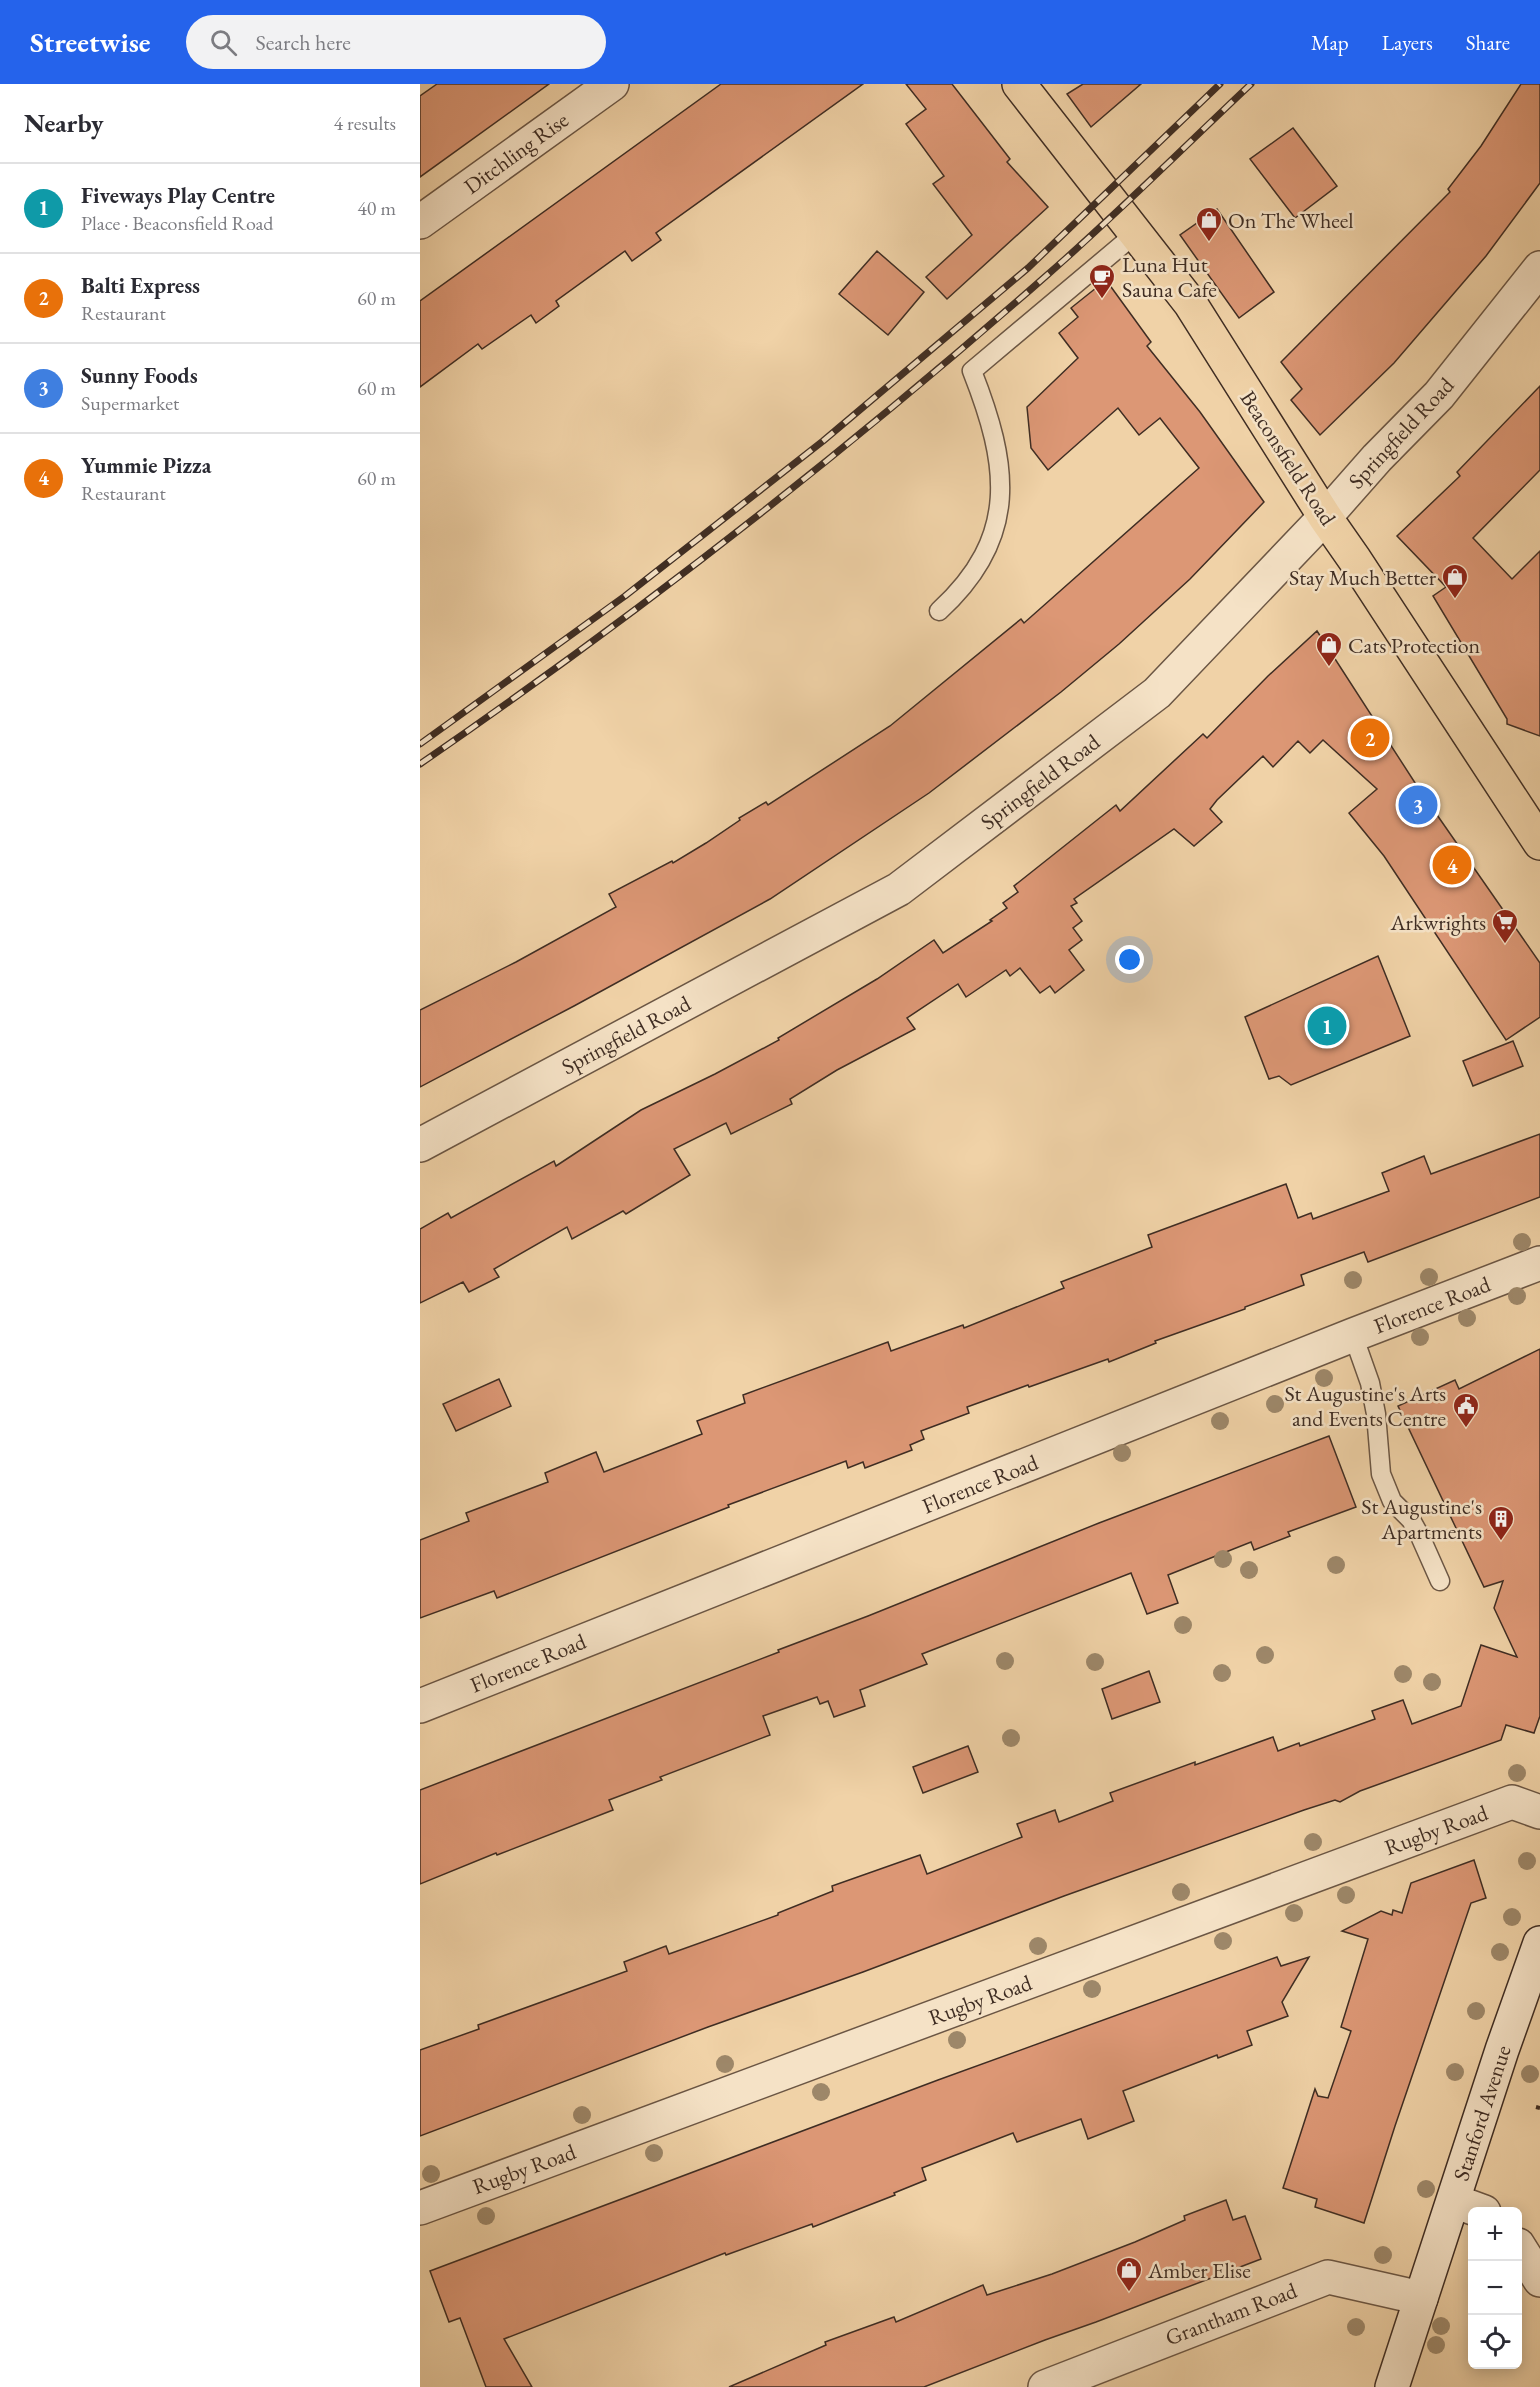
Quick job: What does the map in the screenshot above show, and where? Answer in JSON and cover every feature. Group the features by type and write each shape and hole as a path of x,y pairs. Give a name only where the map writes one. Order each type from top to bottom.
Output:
{"highway":[{"name":"Beaconsfield Road","path":"1020,84 1190,303 1324,517 1355,560 1540,843"}],"street":[{"name":"Ditchling Rise","path":"420,222 600,87"},
{"name":"Springfield Road","path":"420,1145 899,890 1156,693 1439,395 1540,268"},
{"name":"Florence Road","path":"420,1706 1353,1335 1540,1263"},
{"name":"Rugby Road","path":"420,2208 1512,1802 1540,1812"},
{"name":"Stanford Avenue","path":"1392,2387 1421,2298 1469,2206 1502,2050 1540,1943"},
{"path":"1522,2251 1540,2280"},
{"name":"Grantham Road","path":"1045,2387 1328,2277 1421,2298"}],"lane":[{"path":"939,610 960,592 974,570 991,537 1001,504 1002,483 996,444 986,407 972,371 1135,234"},
{"path":"1353,1335 1370,1383 1376,1414 1381,1474 1392,1501 1411,1520 1420,1536 1440,1581"}],"building":[{"path":"437,84 549,84 420,177 420,96"},
{"path":"721,84 863,84 656,233 661,240 632,261 625,251 556,301 559,306 536,323 531,315 482,349 478,344 420,387 420,301"},
{"path":"906,84 952,84 1010,159 1007,162 1048,207 947,299 926,277 972,235 933,184 944,176 906,124 926,109"},
{"path":"1083,84 1141,84 1091,127 1067,94"},
{"path":"1521,84 1540,84 1540,183 1486,256 1394,363 1320,435 1291,400 1302,389 1281,362 1450,192 1448,189 1481,146"},
{"path":"1293,128 1337,186 1295,218 1250,159"},
{"path":"1217,209 1274,292 1239,318 1180,235"},
{"path":"877,251 924,292 888,335 839,294"},
{"path":"1106,280 1151,342 1147,346 1200,412 1264,502 1190,579 1119,644 1061,692 929,793 770,899 420,1087 420,1010 516,962 616,907 609,894 672,861 673,863 740,820 739,818 766,802 768,805 890,726 1021,619 1024,623 1199,468 1160,418 1139,435 1118,408 1048,470 1031,448 1027,407 1078,358 1059,333 1078,317 1071,308"},
{"path":"1540,386 1540,470 1473,538 1512,579 1540,551 1540,736 1507,724 1507,719 1433,596 1446,587 1397,536 1460,476 1457,472"},
{"path":"1317,631 1419,789 1540,963 1540,1017 1506,1040 1384,856 1349,813 1377,789 1323,740 1310,753 1298,741 1273,767 1263,756 1217,800 1210,809 1222,822 1194,846 1174,829 1074,899 1077,903 1071,906 1082,921 1073,928 1082,940 1069,950 1084,970 1055,993 1050,986 1040,993 1020,968 1010,976 1006,970 966,997 958,984 907,1018 915,1029 837,1070 790,1099 792,1104 731,1134 726,1123 674,1149 690,1175 626,1214 623,1211 572,1239 567,1227 494,1269 499,1277 469,1292 463,1282 420,1303 420,1229 448,1213 451,1218 554,1161 556,1166 641,1110 779,1040 778,1038 877,979 934,940 943,953 992,921 990,920 1007,908 1003,903 1018,892 1014,886 1116,805 1120,811 1203,734 1207,738 1268,676"},
{"path":"1378,956 1410,1036 1291,1085 1279,1076 1269,1079 1245,1017"},
{"path":"1513,1041 1523,1066 1473,1086 1463,1061"},
{"path":"1540,1134 1540,1197 1368,1262 1364,1252 1301,1275 1304,1285 1245,1307 1245,1309 1155,1341 1156,1343 1109,1362 1108,1359 967,1407 969,1413 921,1431 924,1439 910,1445 912,1450 865,1468 863,1462 848,1468 846,1461 728,1505 729,1507 497,1598 494,1591 420,1618 420,1540 469,1521 466,1513 548,1482 545,1473 596,1452 604,1472 702,1434 697,1421 745,1403 743,1395 888,1342 891,1351 963,1325 964,1328 1064,1288 1061,1282 1152,1247 1148,1235 1286,1184 1298,1218 1311,1213 1313,1219 1389,1191 1382,1173 1424,1156 1431,1174"},
{"path":"1540,1349 1540,1716 1534,1733 1506,1725 1501,1740 1360,1791 1340,1802 1335,1800 1304,1810 1064,1896 420,2136 420,2050 479,2029 478,2025 627,1971 624,1962 666,1946 669,1954 778,1915 778,1913 833,1891 832,1886 920,1855 927,1874 1022,1837 1017,1824 1055,1810 1059,1822 1113,1801 1110,1793 1273,1737 1278,1751 1299,1743 1300,1746 1375,1719 1372,1711 1403,1700 1412,1724 1461,1706 1481,1645 1517,1657 1494,1608 1503,1581 1484,1587 1398,1406 1455,1380 1459,1389"},
{"path":"499,1379 511,1406 456,1431 443,1404"},
{"path":"1329,1436 1356,1507 1288,1532 1290,1536 1254,1550 1251,1542 1168,1575 1178,1603 1147,1614 1131,1573 922,1654 927,1664 860,1690 865,1706 834,1717 828,1701 820,1704 817,1697 763,1716 770,1735 660,1777 662,1780 609,1800 613,1810 420,1884 420,1790 779,1652 778,1650 1099,1523"},
{"path":"1149,1671 1160,1702 1112,1719 1102,1689"},
{"path":"968,1746 978,1772 923,1793 913,1767"},
{"path":"1474,1860 1486,1898 1471,1903 1364,2223 1315,2207 1317,2199 1283,2188 1315,2089 1318,2096 1328,2098 1351,2031 1341,2027 1368,1939 1342,1931 1381,1911 1392,1915 1393,1910 1402,1913 1411,1883"},
{"path":"1277,1957 1281,1966 1309,1957 1282,2002 1288,2016 1247,2031 1252,2045 1218,2058 1217,2055 1123,2091 1134,2121 1088,2139 1081,2119 1017,2142 1013,2133 922,2168 926,2180 894,2193 895,2195 813,2227 812,2224 726,2255 725,2253 504,2339 532,2387 486,2387 460,2318 449,2322 430,2271 938,2080"},
{"path":"1226,2200 1233,2220 1245,2216 1261,2259 924,2387 729,2387 826,2345 825,2342 894,2317 896,2322 983,2285 987,2295 1052,2274 1135,2242 1185,2220 1184,2216"}],"railway":[{"path":"420,744 625,596 823,441 1028,268 1220,84"},
{"path":"420,764 661,590 895,405 1072,253 1251,84"}],"place":[{"name":"On The Wheel","path":"1209,243"},
{"name":"Luna Hut Sauna Cafe","path":"1102,300"},
{"name":"Stay Much Better","path":"1455,600"},
{"name":"Cats Protection","path":"1329,668"},
{"name":"Balti Express","path":"1370,738"},
{"name":"Sunny Foods","path":"1418,805"},
{"name":"Yummie Pizza","path":"1452,865"},
{"name":"Arkwrights","path":"1505,945"},
{"name":"Fiveways Play Centre","path":"1327,1026"},
{"name":"St Augustine's Arts and Events Centre","path":"1466,1429"},
{"name":"St Augustine's Apartments","path":"1501,1542"},
{"name":"Amber Elise","path":"1129,2293"}]}
